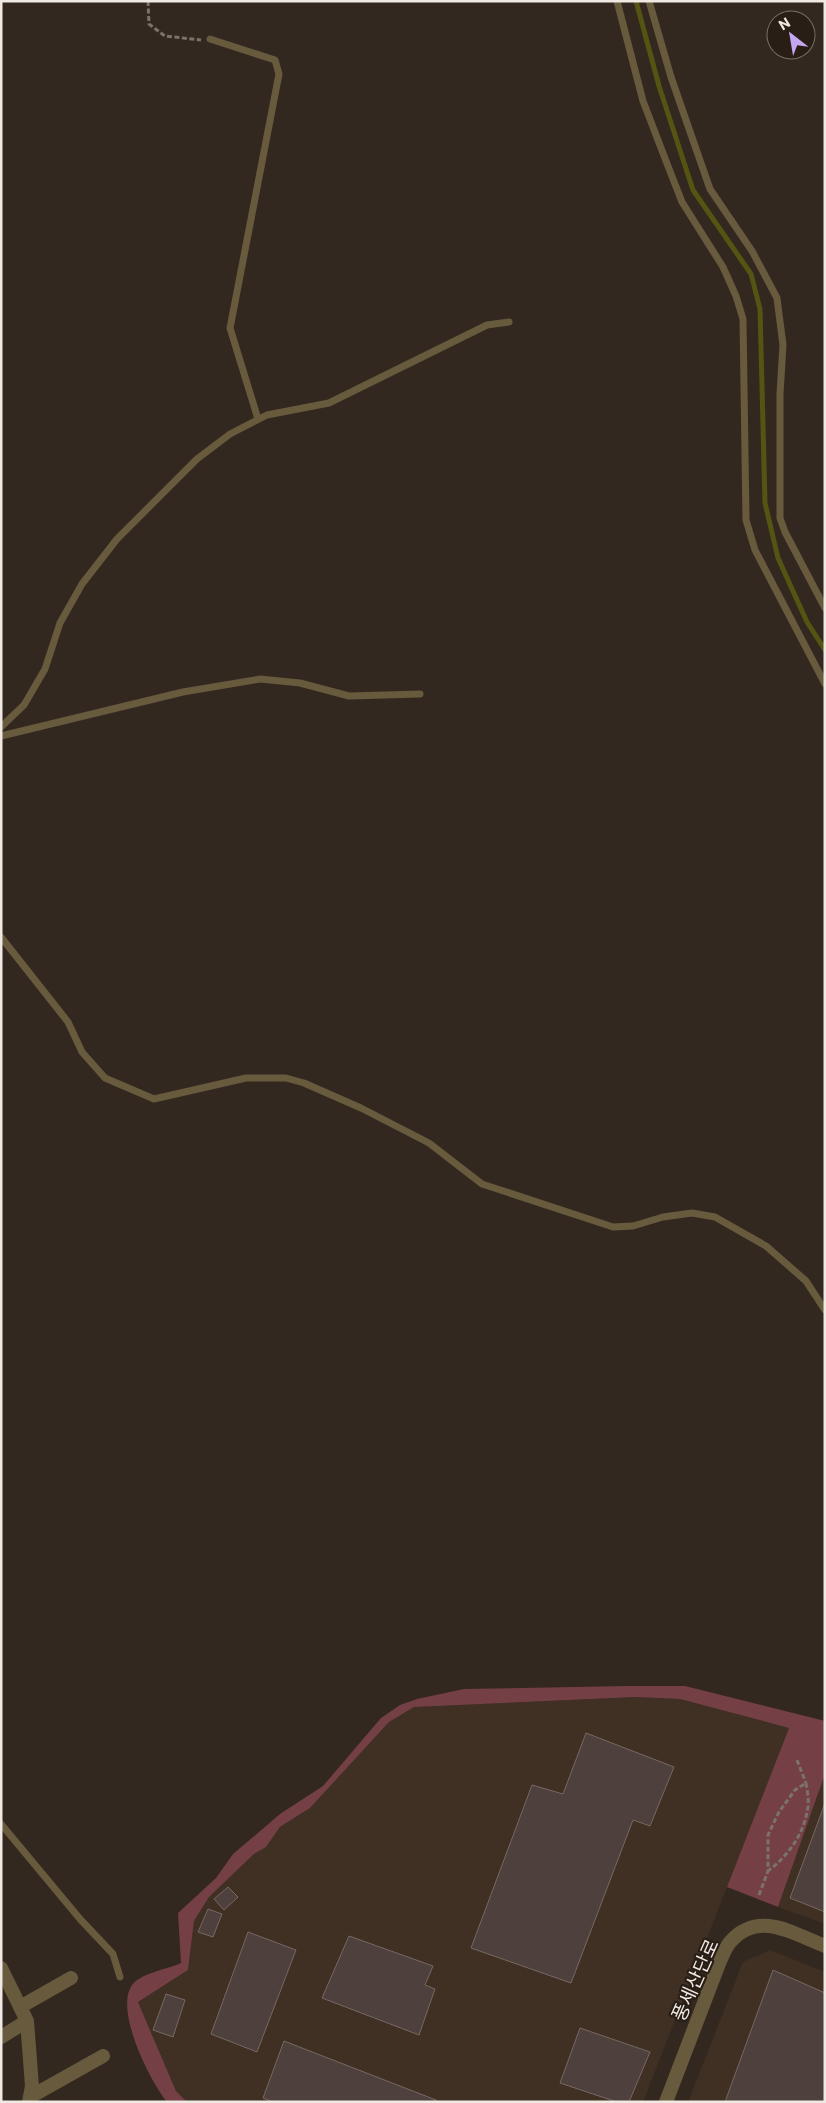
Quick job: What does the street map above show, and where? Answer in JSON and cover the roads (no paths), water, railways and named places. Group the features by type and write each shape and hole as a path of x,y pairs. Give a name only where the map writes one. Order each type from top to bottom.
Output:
{"street":[{"name":"풍세산단로","path":"666,2102 720,1962 731,1942 746,1928 760,1924 778,1927 825,1946"},
{"path":"1,1968 27,2021 32,2086 29,2099"},
{"path":"20,2007 71,1978"},
{"path":"1,2037 27,2021"},
{"path":"29,2099 103,2056"}],"lane":[{"path":"617,1 643,101 682,202 723,267 736,296 743,319 746,520 755,550 825,684"},
{"path":"649,1 671,77 710,189 752,251 777,298 783,345 780,394 780,518 785,532 825,608"},
{"path":"210,39 275,60 279,74 230,328 258,419"},
{"path":"1,727 24,705 45,669 60,623 82,584 117,539 197,460 230,434 267,415 329,403 479,328 509,322"},
{"path":"1,736 183,692 260,679 300,683 349,696 420,694"},
{"path":"1,937 68,1022 82,1052 105,1078 132,1091 154,1099 246,1078 286,1078 304,1083 361,1108 429,1143 482,1184 613,1227 633,1226 663,1217 692,1213 715,1217 766,1246 806,1281 825,1310"},
{"path":"1,1824 80,1919 113,1954 120,1977"}],"waterway":[{"path":"636,1 659,86 693,190 751,274 760,309 765,503 778,558 807,622 825,650"}]}
